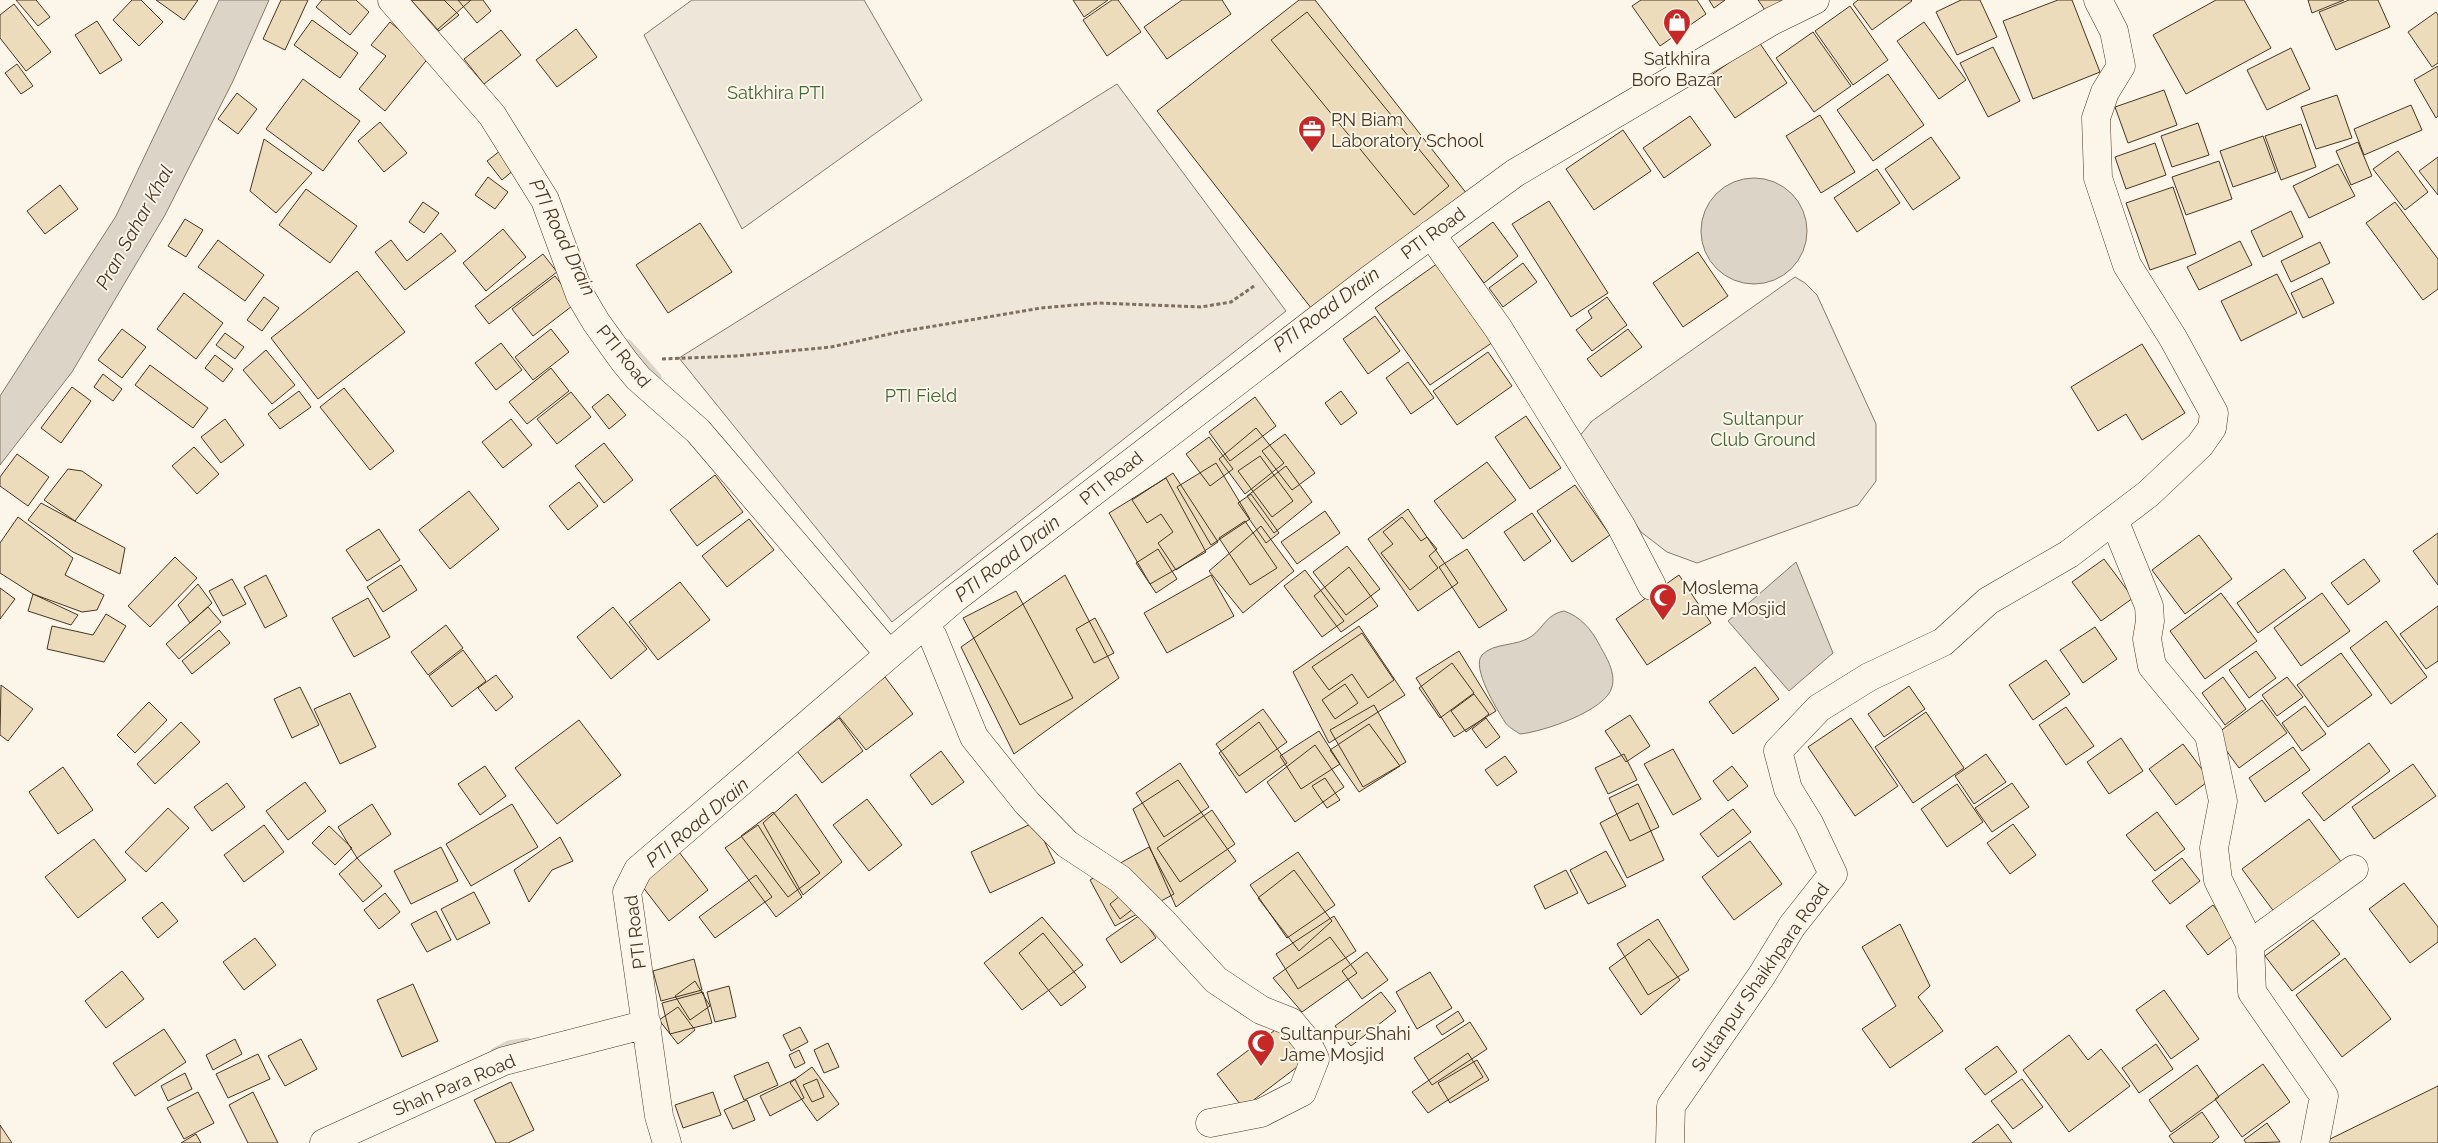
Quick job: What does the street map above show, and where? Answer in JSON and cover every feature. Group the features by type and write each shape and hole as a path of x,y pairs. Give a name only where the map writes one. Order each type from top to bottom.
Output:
{"street":[{"name":"PTI Road","path":"392,0 492,115 545,200 580,295 596,322 624,361 638,378 698,431 889,654"},
{"name":"PTI Road","path":"667,1143 660,1116 627,892 638,870 962,593 1431,234 1515,173 1772,21 1815,0"},
{"name":"Sultanpur Shaikhpara Road","path":"1670,1143 1671,1106 1762,975 1792,926 1833,874 1810,823 1788,790 1778,751 1819,708 1869,677 1943,642 1988,601 2069,554 2148,494 2200,445 2212,428 2214,413 2173,338 2127,265 2098,178 2096,118 2105,92 2121,66 2114,31 2098,0"},
{"path":"1431,234 1498,328 1621,526 1652,586"},
{"path":"2114,520 2149,606 2150,621 2147,639 2148,656 2152,666 2209,735 2223,801 2214,848 2218,880 2250,944 2252,992 2324,1096 2315,1143"},
{"path":"924,625 933,638 974,737 1027,803 1067,844 1120,879 1163,922 1216,980 1261,1010 1291,1022 1306,1040 1315,1059 1302,1092 1261,1113 1210,1123"},
{"path":"2250,944 2354,870"},
{"name":"Shah Para Road","path":"324,1143 504,1060 647,1024"}],"path":[{"path":"624,361 736,356 832,348 908,330 1069,305 1098,303 1201,307 1231,302 1254,286"}],"green space":[{"name":"Satkhira PTI","path":"692,0 864,0 922,100 742,229 644,35"},
{"name":"PTI Field","path":"1117,84 1286,311 892,622 679,358"},
{"name":"Sultanpur Club Ground","path":"1795,277 1805,283 1817,295 1876,424 1876,481 1858,505 1697,563 1667,552 1641,532 1578,438 1592,421"}],"water":[{"name":"Pran Sahar Khal","path":"219,0 269,0 233,81 165,215 72,372 0,465 0,396 116,216"},
{"path":"1754,178 1774,182 1792,193 1803,211 1807,231 1803,251 1792,269 1774,280 1754,284 1734,280 1716,269 1705,251 1701,231 1705,211 1716,193 1734,182"},
{"path":"1796,562 1833,653 1789,691 1728,621"},
{"path":"1564,611 1580,620 1596,639 1607,659 1613,676 1612,687 1607,696 1586,712 1557,725 1520,734 1506,724 1486,688 1480,669 1482,655 1493,648 1520,642 1532,636 1550,618"}],"building":[{"path":"16,0 36,0 50,17 38,26"},
{"path":"132,0 141,0 163,22 139,46 113,20"},
{"path":"156,0 198,0 184,20"},
{"path":"281,0 308,0 285,50 263,39"},
{"path":"322,0 356,0 369,12 350,35 316,7"},
{"path":"381,0 471,0 421,44"},
{"path":"411,0 444,0 459,15 439,31"},
{"path":"458,0 483,0 491,11 477,23"},
{"path":"1073,0 1108,0 1084,17"},
{"path":"1112,0 1118,0 1141,32 1107,56 1083,20"},
{"path":"1182,0 1222,0 1231,14 1167,59 1144,27"},
{"name":"PN Biam Laboratory School","path":"1299,0 1315,0 1467,194 1315,313 1157,111"},
{"path":"1641,0 1697,0 1706,14 1660,46 1632,6"},
{"path":"1709,0 1725,0 1714,8"},
{"path":"1758,0 1784,0 1767,13"},
{"path":"1858,0 1912,1 1872,30 1853,4"},
{"path":"1961,0 1980,0 1997,37 1957,55 1936,12"},
{"path":"2058,0 2072,0 2100,72 2033,99 2003,21"},
{"path":"2216,0 2244,0 2271,48 2186,94 2153,35"},
{"path":"2308,0 2344,0 2312,13"},
{"path":"2349,0 2378,0 2390,27 2336,50 2319,12"},
{"path":"14,4 51,52 26,71 0,38 0,15"},
{"path":"1850,6 1888,60 1853,85 1815,31"},
{"path":"1307,12 1449,186 1414,215 1271,40"},
{"path":"2436,12 2438,15 2438,63 2432,67 2408,32"},
{"path":"312,20 358,53 340,78 294,45"},
{"path":"97,21 122,60 100,74 75,35"},
{"path":"390,22 430,56 385,111 359,89 386,56 371,45"},
{"path":"1924,22 1966,80 1939,99 1897,41"},
{"path":"576,29 597,57 557,87 536,60"},
{"path":"501,30 521,55 484,84 464,59"},
{"path":"1813,32 1851,86 1814,112 1776,58"},
{"path":"1759,42 1787,83 1735,118 1707,78"},
{"path":"1993,47 2020,101 1988,117 1960,63"},
{"path":"2291,48 2310,89 2267,110 2247,70"},
{"path":"17,64 33,86 21,94 5,73"},
{"path":"2438,66 2438,116 2436,118 2414,80"},
{"path":"1888,74 1924,125 1873,161 1837,110"},
{"path":"303,79 360,121 323,171 266,129"},
{"path":"2164,90 2177,125 2128,143 2115,107"},
{"path":"237,93 257,109 238,134 218,119"},
{"path":"2337,95 2352,138 2316,149 2301,107"},
{"path":"2411,105 2422,130 2364,155 2354,129"},
{"path":"1820,115 1855,172 1821,193 1786,136"},
{"path":"1690,116 1711,145 1664,178 1643,148"},
{"path":"380,122 407,153 384,172 358,141"},
{"path":"2198,123 2209,155 2172,167 2161,136"},
{"path":"2301,124 2316,167 2281,180 2265,136"},
{"path":"1623,130 1651,171 1594,210 1566,169"},
{"path":"2263,136 2276,172 2233,187 2220,151"},
{"path":"1931,137 1960,178 1913,210 1885,169"},
{"path":"264,139 312,173 276,213 250,191"},
{"path":"2358,142 2372,176 2351,185 2336,151"},
{"path":"2155,143 2166,175 2126,189 2115,157"},
{"path":"500,151 515,169 502,180 487,161"},
{"path":"2398,151 2428,192 2405,210 2373,169"},
{"path":"2438,157 2438,195 2419,171"},
{"path":"2219,161 2232,199 2186,215 2172,177"},
{"path":"2338,164 2355,196 2309,218 2293,186"},
{"path":"1877,169 1900,203 1857,232 1834,198"},
{"path":"488,177 508,192 495,209 475,195"},
{"path":"60,185 78,209 45,234 27,211"},
{"path":"2173,187 2196,254 2150,270 2126,203"},
{"path":"306,189 357,226 330,263 279,225"},
{"path":"1549,201 1608,293 1571,317 1512,224"},
{"path":"423,202 439,213 424,233 409,222"},
{"path":"2395,202 2438,259 2438,289 2423,300 2366,223"},
{"path":"2291,211 2303,237 2263,257 2251,231"},
{"path":"185,219 203,230 186,257 168,246"},
{"path":"1493,222 1518,256 1484,283 1458,248"},
{"path":"700,223 732,272 668,313 636,265"},
{"path":"503,229 526,257 486,291 463,263"},
{"path":"441,233 456,251 405,290 375,252 391,240 407,261"},
{"path":"218,240 264,275 245,301 198,267"},
{"path":"2240,241 2252,265 2199,290 2187,267"},
{"path":"2320,242 2330,263 2291,282 2281,261"},
{"path":"1698,252 1728,296 1683,327 1653,283"},
{"path":"543,254 557,272 489,324 475,306"},
{"path":"1438,263 1493,342 1430,385 1375,308"},
{"path":"1523,263 1537,282 1503,307 1489,288"},
{"path":"357,271 405,332 318,399 271,338"},
{"path":"2277,274 2297,313 2241,341 2221,301"},
{"path":"555,276 576,303 533,336 512,309"},
{"path":"2322,278 2334,303 2303,318 2291,293"},
{"path":"184,293 223,323 196,359 157,329"},
{"path":"264,297 279,308 262,331 247,320"},
{"path":"1607,297 1627,325 1592,351 1576,330 1592,318 1588,311"},
{"path":"1375,316 1400,351 1368,374 1343,339"},
{"path":"122,329 146,347 122,378 98,360"},
{"path":"551,329 569,352 533,380 515,357"},
{"path":"1628,329 1642,347 1601,377 1587,359"},
{"path":"225,333 244,347 235,359 216,345"},
{"path":"501,343 522,370 496,390 475,363"},
{"path":"2142,344 2185,413 2142,440 2126,414 2098,431 2071,387"},
{"path":"266,350 295,385 272,404 243,370"},
{"path":"1488,352 1512,386 1457,425 1433,391"},
{"path":"215,355 233,369 223,382 205,368"},
{"path":"1408,362 1434,398 1411,414 1386,378"},
{"path":"150,365 208,408 193,428 135,385"},
{"path":"551,368 569,391 527,424 509,402"},
{"path":"103,374 122,389 113,401 94,387"},
{"path":"72,387 91,401 61,443 41,428"},
{"path":"344,388 394,451 370,470 320,407"},
{"path":"299,391 311,407 280,429 268,414"},
{"path":"1341,391 1357,413 1341,425 1325,403"},
{"path":"571,392 591,417 557,444 537,419"},
{"path":"608,394 626,415 609,429 592,407"},
{"path":"1255,397 1276,426 1230,461 1209,432"},
{"path":"1526,416 1561,468 1530,489 1495,437"},
{"path":"225,419 244,445 221,463 201,437"},
{"path":"511,419 532,445 503,468 482,442"},
{"path":"1256,428 1284,463 1245,494 1219,459"},
{"path":"1285,434 1315,473 1292,490 1262,451"},
{"path":"1209,437 1233,469 1210,486 1186,454"},
{"path":"604,443 633,480 604,503 575,466"},
{"path":"194,447 219,474 197,494 172,466"},
{"path":"17,454 49,477 28,506 0,486 0,477"},
{"path":"1260,456 1293,501 1272,517 1238,471"},
{"path":"1487,462 1516,500 1463,539 1434,501"},
{"path":"1216,463 1250,519 1211,545 1177,487"},
{"path":"1286,466 1312,502 1274,533 1247,496"},
{"path":"68,469 82,471 102,485 75,521 44,500"},
{"path":"1173,473 1218,542 1176,570 1158,543 1173,532 1161,514 1147,523 1132,500"},
{"path":"715,475 743,512 697,546 670,510"},
{"path":"1166,478 1206,552 1150,584 1109,513"},
{"path":"579,482 598,506 568,530 549,506"},
{"path":"1575,485 1610,535 1572,562 1537,511"},
{"path":"469,491 499,529 450,569 419,530"},
{"path":"1251,494 1279,533 1266,543 1238,503"},
{"path":"41,503 125,548 120,574 73,552 28,520"},
{"path":"1408,509 1458,583 1418,611 1368,539"},
{"path":"1325,511 1340,533 1297,564 1281,542"},
{"path":"1532,513 1551,541 1524,561 1504,532"},
{"path":"18,517 73,558 65,575 104,595 97,610 82,612 33,594 0,573 0,543"},
{"path":"1402,517 1421,541 1427,537 1437,549 1429,556 1438,568 1410,590 1381,553 1393,544 1383,532"},
{"path":"749,519 774,550 727,587 702,556"},
{"path":"1245,521 1277,568 1250,585 1219,538"},
{"path":"1261,526 1294,571 1243,613 1209,571"},
{"path":"379,529 400,560 367,581 346,550"},
{"path":"2438,533 2438,585 2413,551"},
{"path":"2199,535 2232,579 2185,614 2152,570"},
{"path":"1347,546 1380,589 1346,615 1313,572"},
{"path":"1158,549 1177,579 1156,593 1136,563"},
{"path":"1467,549 1507,610 1479,628 1439,567"},
{"path":"175,557 197,578 150,627 128,606"},
{"path":"2104,559 2133,598 2101,621 2072,582"},
{"path":"2364,559 2380,581 2348,605 2331,583"},
{"path":"401,565 417,590 383,612 367,587"},
{"path":"1349,567 1378,606 1341,632 1314,596"},
{"path":"2284,569 2306,598 2258,633 2237,603"},
{"path":"1305,570 1344,621 1322,637 1284,586"},
{"path":"266,575 287,616 265,628 244,587"},
{"path":"1065,575 1119,678 1014,754 961,647"},
{"path":"1211,575 1234,616 1167,653 1144,613"},
{"name":"Moslema Jame Mosjid","path":"1679,575 1711,623 1647,665 1616,619"},
{"path":"232,579 246,604 223,616 209,591"},
{"path":"680,582 710,620 658,660 629,622"},
{"path":"198,584 212,603 190,623 178,605"},
{"path":"0,588 15,599 0,619"},
{"path":"1016,591 1073,698 1020,725 963,618"},
{"path":"2221,593 2257,641 2205,679 2170,631"},
{"path":"2322,593 2350,631 2301,666 2274,628"},
{"path":"33,594 78,615 71,625 28,611"},
{"path":"368,598 390,637 354,657 332,618"},
{"path":"2438,606 2438,661 2426,669 2400,634"},
{"path":"208,607 221,622 179,659 166,644"},
{"path":"613,607 647,649 611,679 577,637"},
{"path":"106,614 126,626 104,662 47,649 52,626 93,635"},
{"path":"1095,618 1114,653 1094,663 1076,629"},
{"path":"2386,621 2427,677 2391,704 2350,648"},
{"path":"446,625 463,648 428,675 411,652"},
{"path":"1359,626 1405,695 1329,743 1293,672"},
{"path":"2095,627 2117,659 2083,683 2060,650"},
{"path":"219,630 230,643 192,674 182,661"},
{"path":"1362,633 1394,680 1368,698 1352,674 1329,690 1312,667"},
{"path":"463,650 486,681 452,707 429,676"},
{"path":"1459,651 1496,711 1454,737 1416,678"},
{"path":"2256,651 2276,678 2249,698 2229,670"},
{"path":"2341,653 2372,695 2328,727 2297,685"},
{"path":"2046,660 2070,694 2033,720 2009,685"},
{"path":"1452,663 1474,693 1440,718 1419,688"},
{"path":"1755,667 1779,699 1733,734 1709,702"},
{"path":"496,675 513,697 496,711 478,688"},
{"path":"885,677 913,714 866,750 837,714"},
{"path":"2223,677 2246,709 2225,725 2202,693"},
{"path":"2287,677 2303,697 2277,716 2262,695"},
{"path":"1345,684 1358,703 1335,719 1322,700"},
{"path":"1,685 33,709 8,741 0,735"},
{"path":"1909,686 1925,709 1884,737 1868,714"},
{"path":"300,687 319,725 292,738 274,699"},
{"path":"350,693 376,747 340,764 314,709"},
{"path":"1474,694 1489,714 1466,732 1451,711"},
{"path":"2262,700 2287,733 2239,768 2215,735"},
{"path":"149,702 167,720 135,753 117,735"},
{"path":"1374,705 1406,762 1363,787 1330,730"},
{"path":"2305,706 2326,734 2302,751 2282,723"},
{"path":"2066,707 2094,746 2066,765 2039,725"},
{"path":"1263,709 1287,742 1239,776 1216,744"},
{"path":"1926,712 1964,768 1913,803 1875,747"},
{"path":"1630,715 1650,746 1626,762 1605,731"},
{"path":"839,718 863,751 822,783 797,751"},
{"path":"1486,718 1500,737 1486,748 1472,729"},
{"path":"1851,718 1898,786 1855,816 1808,747"},
{"path":"579,720 621,775 557,824 515,768"},
{"path":"181,722 200,742 155,784 137,764"},
{"path":"1259,722 1287,763 1246,793 1219,753"},
{"path":"1369,724 1400,766 1359,792 1330,750"},
{"path":"1319,731 1340,764 1301,789 1280,756"},
{"path":"2121,738 2143,771 2109,794 2087,762"},
{"path":"2369,743 2390,771 2324,821 2302,793"},
{"path":"2183,744 2210,780 2176,805 2149,769"},
{"path":"1315,745 1344,787 1295,822 1267,782"},
{"path":"2293,747 2310,770 2265,802 2249,778"},
{"path":"1673,749 1701,799 1673,815 1644,764"},
{"path":"941,751 964,782 932,805 910,775"},
{"path":"1624,754 1637,780 1608,794 1595,768"},
{"path":"1986,754 2006,782 1974,804 1955,776"},
{"path":"1505,756 1517,772 1497,786 1485,770"},
{"path":"1180,763 1209,807 1164,837 1136,793"},
{"path":"2413,764 2436,796 2374,839 2352,807"},
{"path":"485,766 506,796 480,815 458,784"},
{"path":"1732,766 1748,786 1728,801 1713,781"},
{"path":"63,767 93,810 58,834 29,792"},
{"path":"1325,778 1340,800 1327,808 1312,786"},
{"path":"1178,780 1236,861 1176,907 1133,809"},
{"path":"305,782 326,811 288,840 266,811"},
{"path":"227,783 245,807 212,831 194,807"},
{"path":"2012,783 2029,807 1992,832 1975,808"},
{"path":"1638,784 1659,827 1630,841 1609,798"},
{"path":"1957,784 1983,822 1947,847 1921,809"},
{"path":"796,794 842,862 803,895 763,823"},
{"path":"867,799 902,845 869,871 833,825"},
{"path":"1638,803 1664,860 1627,878 1600,823"},
{"path":"372,804 391,834 357,858 338,827"},
{"path":"512,804 538,847 471,886 446,844"},
{"path":"168,808 189,828 146,872 125,852"},
{"path":"1733,809 1751,832 1718,857 1700,834"},
{"path":"1212,810 1235,844 1180,882 1157,848"},
{"path":"773,812 820,873 788,897 741,836"},
{"path":"2157,812 2185,849 2155,871 2126,835"},
{"path":"2309,819 2342,863 2275,913 2242,869"},
{"path":"1035,822 1055,863 990,893 971,852"},
{"path":"2013,824 2036,855 2010,874 1987,843"},
{"path":"264,825 284,852 244,882 224,855"},
{"path":"758,825 802,897 776,917 725,848"},
{"path":"329,826 352,848 335,865 312,843"},
{"path":"560,837 573,861 552,870 529,902 514,870"},
{"path":"94,839 126,880 78,918 45,877"},
{"path":"1750,841 1782,884 1734,920 1702,877"},
{"path":"441,847 458,881 411,904 394,871"},
{"path":"1149,847 1174,894 1115,926 1090,880"},
{"path":"1606,851 1626,886 1588,904 1570,870"},
{"path":"679,852 708,890 669,921 639,882"},
{"path":"1298,852 1335,905 1287,938 1250,885"},
{"path":"357,858 382,886 363,902 339,874"},
{"path":"2182,858 2200,881 2170,904 2152,881"},
{"path":"1294,870 1332,921 1299,951 1258,898"},
{"path":"1566,870 1578,893 1545,909 1534,886"},
{"path":"756,875 772,897 715,938 699,917"},
{"path":"2404,883 2438,927 2438,942 2410,963 2369,909"},
{"path":"1126,891 1138,905 1120,919 1110,904"},
{"path":"474,892 490,923 457,940 441,909"},
{"path":"385,893 400,912 379,929 364,910"},
{"path":"162,902 178,921 158,938 142,918"},
{"path":"2213,905 2235,934 2208,955 2186,926"},
{"path":"436,911 451,940 427,952 411,924"},
{"path":"1140,915 1156,938 1121,963 1106,939"},
{"path":"1334,916 1356,951 1298,989 1276,954"},
{"path":"1042,917 1083,965 1022,1010 984,963"},
{"path":"1658,919 1689,970 1648,995 1617,944"},
{"path":"2313,920 2340,954 2292,991 2265,956"},
{"path":"1900,924 1930,986 1918,997 1943,1031 1890,1068 1862,1029 1896,1006 1862,947"},
{"path":"1043,933 1086,987 1061,1006 1019,953"},
{"path":"1330,937 1357,973 1302,1012 1273,978"},
{"path":"255,938 276,965 244,990 223,962"},
{"path":"1649,939 1680,980 1641,1015 1609,968"},
{"path":"1367,952 1388,980 1362,999 1342,971"},
{"path":"2345,958 2391,1019 2342,1057 2296,995"},
{"path":"694,959 702,990 661,1001 653,971"},
{"path":"122,971 144,999 106,1028 85,1001"},
{"path":"1430,972 1452,1008 1417,1029 1396,992"},
{"path":"695,981 710,1006 690,1020 675,996"},
{"path":"413,984 438,1041 402,1057 377,1000"},
{"path":"729,986 736,1017 715,1022 707,992"},
{"path":"2164,990 2199,1039 2171,1059 2136,1010"},
{"path":"703,992 712,1023 670,1034 662,1003"},
{"path":"1381,992 1396,1011 1351,1046 1335,1026"},
{"path":"678,1007 695,1030 678,1044 659,1020"},
{"path":"1458,1011 1464,1021 1442,1035 1436,1026"},
{"path":"1470,1022 1487,1049 1432,1085 1414,1058"},
{"path":"800,1027 808,1042 791,1051 783,1035"},
{"name":"Sultanpur Shahi Jame Mosjid","path":"1279,1027 1305,1061 1243,1108 1217,1074"},
{"path":"164,1029 186,1062 135,1096 113,1063"},
{"path":"2069,1035 2088,1060 2101,1049 2130,1086 2069,1132 2023,1070"},
{"path":"235,1039 242,1054 213,1070 206,1055"},
{"path":"301,1039 317,1069 285,1086 268,1056"},
{"path":"828,1043 839,1067 824,1073 814,1050"},
{"path":"2156,1044 2173,1069 2139,1093 2122,1068"},
{"path":"1997,1046 2017,1072 1985,1095 1965,1069"},
{"path":"799,1050 805,1063 795,1068 789,1055"},
{"path":"1468,1053 1483,1077 1428,1113 1412,1092"},
{"path":"258,1054 270,1079 228,1098 216,1074"},
{"path":"1477,1060 1489,1080 1450,1103 1438,1083"},
{"path":"768,1062 778,1085 744,1100 734,1076"},
{"path":"2263,1064 2290,1102 2242,1137 2215,1099"},
{"path":"2197,1065 2219,1097 2171,1132 2149,1100"},
{"path":"812,1067 839,1104 817,1121 790,1083"},
{"path":"185,1073 192,1089 168,1101 161,1086"},
{"path":"795,1079 804,1098 770,1116 760,1096"},
{"path":"817,1079 824,1097 812,1102 803,1085"},
{"path":"2022,1079 2043,1107 2013,1129 1991,1101"},
{"path":"511,1082 534,1130 508,1143 496,1143 474,1100"},
{"path":"2438,1086 2438,1143 2322,1143"},
{"path":"198,1092 214,1123 184,1139 167,1108"},
{"path":"253,1092 278,1143 248,1143 229,1105"},
{"path":"713,1092 721,1115 683,1128 675,1105"},
{"path":"747,1100 755,1120 733,1129 724,1110"},
{"path":"2202,1112 2219,1137 2212,1143 2174,1143 2169,1136"},
{"path":"2267,1123 2280,1142 2246,1143 2244,1140"},
{"path":"1998,1124 2012,1143 1972,1143"},
{"path":"0,1125 12,1143 0,1143"},
{"path":"196,1134 201,1143 181,1143"}],"waterway":[{"name":"PTI Road Drain","path":"628,344 657,377"},
{"path":"495,1052 509,1045 527,1042"}],"place":[{"name":"Satkhira Boro Bazar","path":"1677,46"},
{"name":"PN Biam Laboratory School","path":"1312,153"},
{"name":"Moslema Jame Mosjid","path":"1663,621"},
{"name":"Sultanpur Shahi Jame Mosjid","path":"1261,1067"}]}
